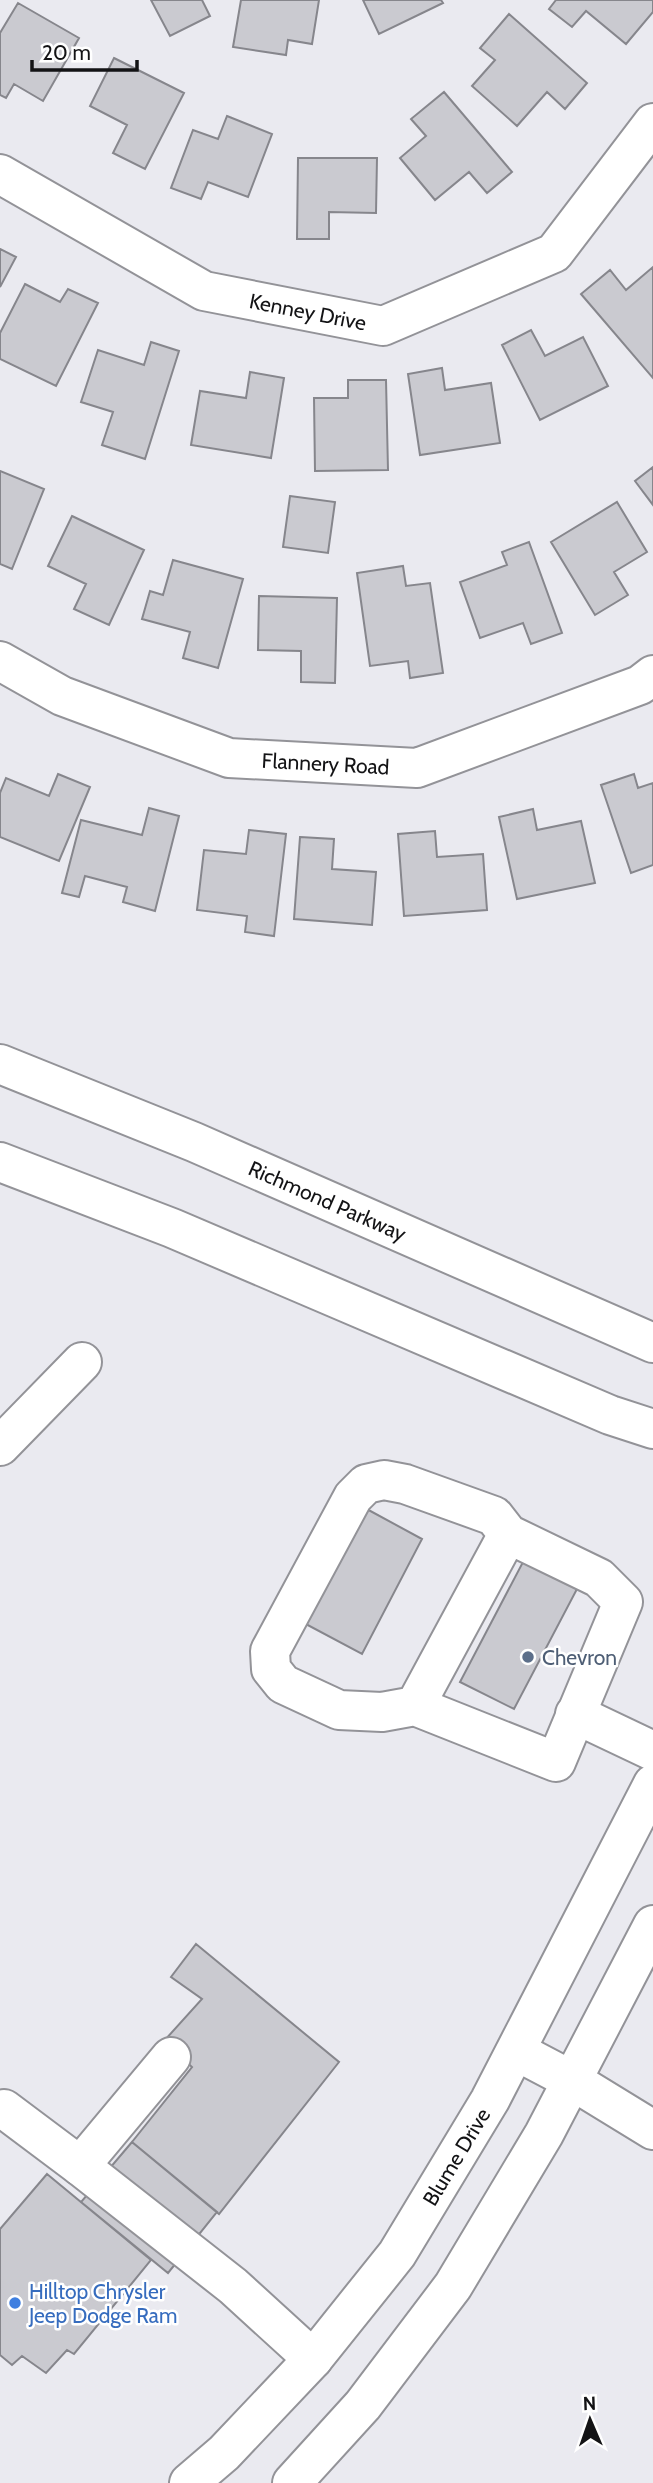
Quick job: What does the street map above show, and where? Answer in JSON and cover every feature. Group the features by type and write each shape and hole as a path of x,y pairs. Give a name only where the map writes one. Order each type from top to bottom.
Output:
{"main road":[{"name":"Kenney Drive","path":"0,174 204,291 383,326 554,253 653,122"},
{"name":"Flannery Road","path":"0,661 62,696 229,758 417,768 640,685 653,675"},
{"name":"Richmond Parkway","path":"0,1064 194,1142 653,1343"},
{"path":"0,1162 172,1228 598,1409 653,1429"},
{"path":"0,1446 82,1363"},
{"path":"384,1480 405,1484 494,1516 508,1534 598,1578 623,1602 556,1762 415,1706 382,1712 339,1710 283,1684 271,1670 270,1651 353,1497 366,1484 384,1480"},
{"path":"415,1706 508,1534"},
{"path":"575,1714 653,1751"},
{"name":"Blume Drive","path":"189,2483 224,2453 313,2359 397,2254 490,2100 653,1784"},
{"path":"292,2483 363,2405 453,2286 544,2134 653,1925"},
{"path":"516,2052 573,2081 653,2130"},
{"path":"80,2166 171,2057"},
{"path":"4,2109 233,2286 313,2359"}],"building":[{"path":"151,0 202,0 210,16 170,36"},
{"path":"241,0 319,0 312,44 288,40 286,55 233,47"},
{"path":"363,0 441,0 443,3 379,34"},
{"path":"556,0 653,0 653,12 626,44 586,11 572,27 549,9"},
{"path":"18,3 79,38 43,101 14,84 6,98 0,95 0,33"},
{"path":"509,14 587,83 565,109 547,92 517,126 472,86 495,60 480,48"},
{"path":"114,58 184,93 145,169 113,153 127,125 90,106"},
{"path":"444,92 512,172 487,193 469,172 435,200 400,158 426,136 411,119"},
{"path":"227,116 272,134 248,197 208,182 201,199 171,188 193,130 218,139"},
{"path":"298,158 377,158 376,213 329,212 329,239 297,239"},
{"path":"0,249 16,257 0,287"},
{"path":"653,267 653,378 581,294 610,270 626,290"},
{"path":"25,284 60,302 68,289 98,303 56,386 0,359 0,333"},
{"path":"531,330 545,356 583,337 608,386 540,420 502,345"},
{"path":"151,342 179,351 145,459 102,445 113,412 81,402 98,350 144,365"},
{"path":"442,368 445,390 491,383 500,443 420,455 408,374"},
{"path":"250,372 284,378 271,458 191,445 200,391 246,398"},
{"path":"348,380 386,380 388,470 315,471 314,398 348,398"},
{"path":"653,467 653,505 635,481"},
{"path":"0,471 44,489 12,569 0,564"},
{"path":"290,496 335,502 328,553 283,547"},
{"path":"617,502 647,552 614,572 628,595 595,615 551,542"},
{"path":"72,516 144,550 109,625 74,609 86,584 48,566"},
{"path":"529,542 562,633 531,644 523,623 480,638 460,582 507,565 502,552"},
{"path":"173,560 243,579 218,668 183,658 190,632 142,619 150,591 163,595"},
{"path":"403,566 406,586 430,583 443,673 410,678 408,661 370,666 357,573"},
{"path":"259,596 337,598 335,683 301,682 301,651 258,650"},
{"path":"58,774 90,787 59,861 0,837 0,793 6,778 49,796"},
{"path":"634,774 638,788 653,783 653,865 631,873 601,785"},
{"path":"149,808 179,816 155,911 123,902 127,887 85,876 79,897 62,893 81,820 142,835"},
{"path":"533,809 537,830 581,821 595,883 517,899 499,817"},
{"path":"249,830 286,834 274,936 245,932 247,916 197,910 204,850 246,854"},
{"path":"435,831 437,857 483,854 487,910 404,916 398,834"},
{"path":"300,837 334,839 332,869 376,872 372,925 294,919"},
{"path":"363,1507 422,1539 362,1654 302,1622"},
{"path":"523,1562 577,1589 514,1709 460,1682"},
{"path":"196,1944 339,2062 219,2214 132,2142 192,2067 164,2041 202,1999 171,1977"},
{"path":"132,2142 217,2212 168,2273 81,2202"},
{"path":"47,2174 151,2260 74,2354 67,2350 46,2373 22,2356 12,2365 0,2355 0,2229"}],"place":[{"name":"Chevron","path":"528,1657"},
{"name":"Hilltop Chrysler Jeep Dodge Ram","path":"15,2303"}]}
